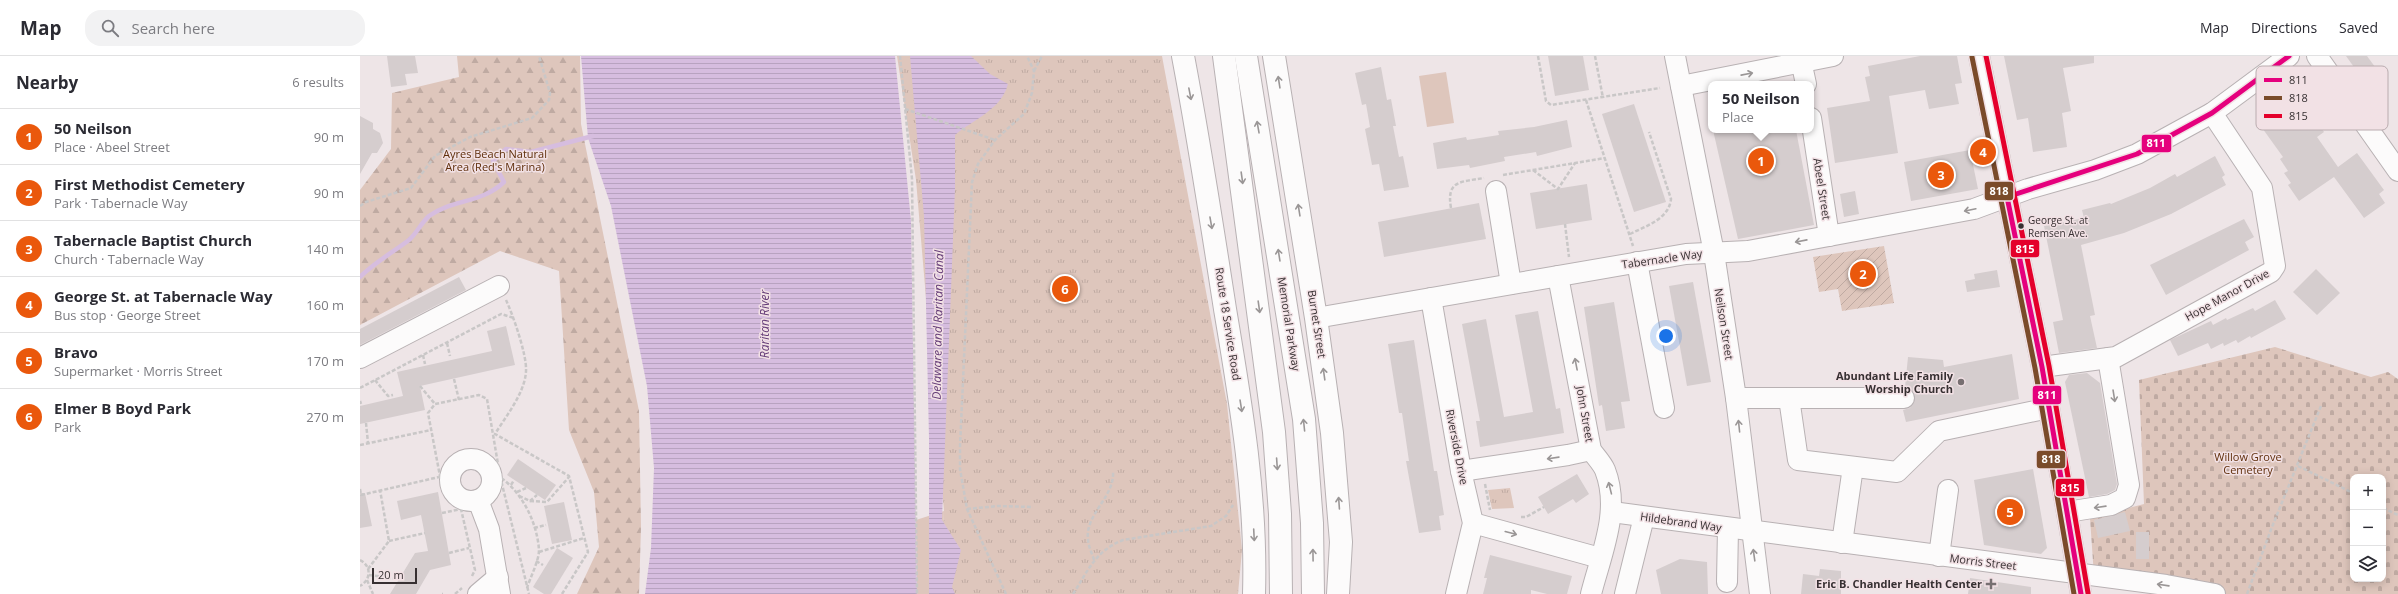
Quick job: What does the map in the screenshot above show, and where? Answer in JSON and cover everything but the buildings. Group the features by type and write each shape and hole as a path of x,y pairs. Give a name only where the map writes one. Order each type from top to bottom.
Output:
{"main road":[{"name":"Route 18 Service Road","path":"1183,56 1244,422 1252,498 1254,594"},
{"path":"1224,56 1274,432 1280,527 1281,594"},
{"name":"Memorial Parkway","path":"1246,56 1304,419 1312,523 1313,594"},
{"name":"Burnet Street","path":"1274,56 1316,318 1334,446 1341,542 1338,594"},
{"path":"1341,542 1345,594"}],"street":[{"name":"Neilson Street","path":"1675,56 1714,253 1736,398 1751,532 1760,594"},
{"path":"1681,86 1800,59 1833,56"},
{"path":"1979,56 2042,367 2081,594"},
{"name":"Tabernacle Way","path":"2275,66 2289,56"},
{"path":"2317,56 2324,66"},
{"path":"1800,59 1805,81"},
{"name":"Tabernacle Way","path":"1316,318 1686,254 1748,251 1974,209 2137,154 2212,113 2256,80"},
{"name":"Hope Manor Drive","path":"2042,367 2116,357 2271,272 2275,266 2262,188 2212,113"},
{"path":"2369,130 2398,171"},
{"name":"Abeel Street","path":"1813,133 1829,236"},
{"path":"1493,182 1511,284"},
{"path":"1637,262 1664,408"},
{"name":"John Street","path":"1564,275 1591,450 1604,469 1611,491 1612,512 1591,594"},
{"path":"360,358 499,286"},
{"name":"Riverside Drive","path":"1431,298 1461,471 1473,523 1456,594"},
{"path":"2067,512 2111,505 2125,498 2129,485 2108,358"},
{"path":"1736,398 1904,398"},
{"path":"1789,398 1798,460 1897,472 1939,431 2049,408"},
{"path":"1461,471 1568,456 1591,450"},
{"path":"469,504 484,497 492,486 496,474 482,461 476,459 462,460 452,470 450,484 458,496 471,501 469,504 489,530 499,586 471,587"},
{"path":"1842,543 1853,467"},
{"path":"1939,556 1948,490"},
{"name":"Hildebrand Way","path":"1612,512 1751,532"},
{"path":"1625,594 1644,517"},
{"path":"1473,523 1600,558"},
{"path":"1727,582 1728,528"},
{"name":"Morris Street","path":"1751,532 2166,585 2215,594"}],"path":[{"path":"360,206 366,202 411,188 434,156 470,137 532,118 549,100 550,93 539,56"},
{"path":"900,56 912,179 917,594"},
{"path":"1026,56 1034,71"},
{"path":"1006,594 967,508 960,475 972,182 978,164 995,140 1024,114 1032,93 1034,71 1042,56"},
{"path":"1538,56 1546,101 1551,105 1660,88"},
{"path":"1595,56 1603,98"},
{"path":"1586,100 1630,234 1637,262"},
{"path":"905,109 995,140"},
{"path":"1630,234 1651,224 1670,207 1671,199 1650,132"},
{"path":"1451,208 1449,196 1451,188 1457,183 1493,182 1532,170 1605,158"},
{"path":"1532,170 1558,189 1575,162"},
{"path":"1564,275 1565,224"},
{"path":"495,434 519,394 526,371 514,318 499,286"},
{"path":"360,388 501,314 514,318"},
{"path":"446,343 450,356"},
{"path":"423,355 426,364"},
{"path":"454,379 459,400"},
{"path":"375,380 388,396 393,395"},
{"path":"420,386 435,404"},
{"path":"469,504 443,492 439,478 428,413 435,404 479,395 487,399 495,434 496,474 529,594"},
{"path":"2247,594 2272,527 2298,466 2321,406"},
{"path":"366,423 368,443"},
{"path":"360,445 431,430"},
{"path":"495,434 569,476 588,552 562,594"},
{"path":"2298,466 2350,492"},
{"path":"1094,561 1088,538 1089,528 1092,519 1102,505 1112,482 1113,471"},
{"path":"496,474 511,485 516,492 534,528 539,552 527,589"},
{"path":"518,496 530,501 547,502 569,476"},
{"path":"360,489 360,496 380,490 439,478"},
{"path":"511,485 514,480"},
{"path":"1485,483 1491,515"},
{"path":"516,492 526,488"},
{"path":"380,490 389,541"},
{"path":"530,501 537,495"},
{"path":"1073,594 1102,551 1122,540 1211,526 1226,516 1234,502"},
{"path":"442,513 469,504"},
{"path":"455,594 471,587 475,570 470,548 469,504"},
{"path":"967,508 998,506 1033,507"},
{"path":"1519,517 1526,517 1544,507"},
{"path":"2386,509 2398,515"},
{"path":"534,528 546,525"},
{"path":"368,569 389,541 425,533"},
{"path":"539,552 584,538"},
{"path":"449,552 470,548"},
{"path":"360,560 368,569 369,574 367,580 360,586"},
{"path":"536,561 543,565"},
{"path":"369,574 399,579"},
{"path":"367,580 373,594"}],"green space":[{"name":"Ayres Beach Natural Area (Red's Marina)","path":"457,56 580,56 581,124 639,411 641,527 639,594 577,594 599,547 594,492 569,430 559,271 500,251 360,325 360,190 391,149 392,93 459,77"},
{"path":"897,56 1162,56 1227,404 1242,550 1238,594 941,594 944,511 916,180"},
{"path":"1446,72 1454,123 1427,127 1419,76"},
{"path":"1884,246 1894,303 1842,311 1838,289 1819,292 1813,257"},
{"name":"Willow Grove Cemetery","path":"2275,347 2371,377 2388,372 2398,379 2398,594 2214,594 2094,576 2090,518 2144,504 2139,380"},
{"path":"1510,488 1514,508 1492,509 1488,490"},
{"path":"944,511 941,594 917,594 916,520"}],"water":[{"name":"Raritan River","path":"581,56 895,56 911,221 917,594 645,594 651,548 654,468 647,386 611,206 588,138"},
{"name":"Delaware and Raritan Canal","path":"910,56 971,56 990,74 1008,84 999,101 993,107 955,135 955,188 942,520 961,550 952,587 955,594 929,594 929,438 924,216"}],"waterway":[{"path":"360,277 409,240 429,216 447,207 486,194 504,182 493,161 506,149 531,152 593,136"}],"transit line":[{"name":"815","path":"1986,56 2049,366 2088,593"},
{"name":"811","path":"2275,66 2289,56"},
{"name":"818","path":"1972,57 2035,368 2074,594"},
{"name":"811","path":"2007,197 2137,154 2212,113 2256,80"},
{"name":"811","path":"2007,197 2042,367 2081,594"}],"place":[{"name":"George St. at Tabernacle Way","path":"1983,152"},
{"name":"50 Neilson","path":"1761,161"},
{"name":"Tabernacle Baptist Church","path":"1941,175"},
{"name":"George St. at Remsen Ave.","path":"2021,226"},
{"name":"First Methodist Cemetery","path":"1863,274"},
{"name":"Elmer B Boyd Park","path":"1065,289"},
{"name":"Abundant Life Family Worship Church","path":"1961,382"},
{"name":"Bravo","path":"2010,512"},
{"name":"Eric B. Chandler Health Center","path":"1991,584"}]}
